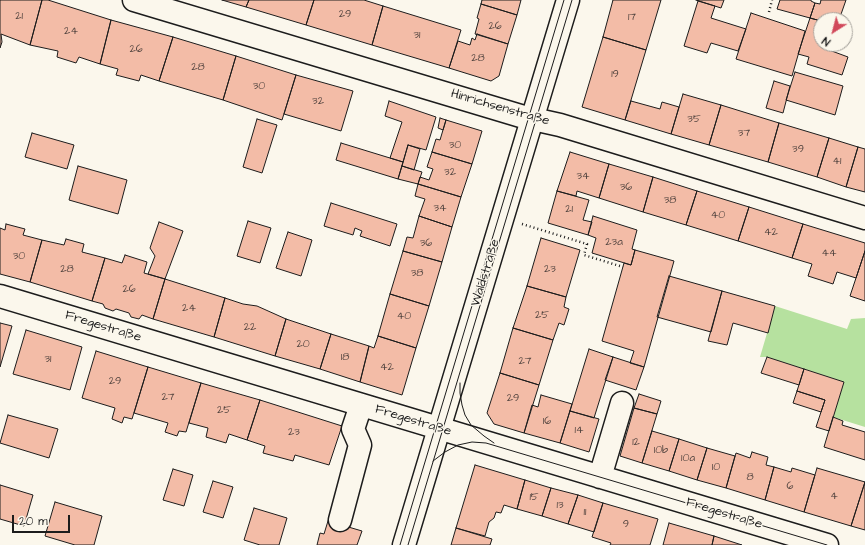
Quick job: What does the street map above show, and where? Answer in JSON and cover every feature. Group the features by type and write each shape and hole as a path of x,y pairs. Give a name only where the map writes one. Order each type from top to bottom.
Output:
{"street":[{"name":"Hinrichsenstraße","path":"134,0 532,119 560,125 865,218"},
{"name":"Waldstraße","path":"404,545 568,0"},
{"name":"Fregestraße","path":"0,296 827,545"},
{"path":"600,477 622,403"},
{"path":"340,520 360,445 353,429 361,405"}],"path":[{"path":"769,12 772,0"},
{"path":"503,217 587,244 584,255 623,267"}],"green space":[{"path":"775,306 847,329 851,319 865,318 865,427 833,417 844,382 767,357 760,357"}],"building":[{"path":"0,0 42,0 30,45 1,34 2,42 0,48"},
{"path":"42,0 48,0 111,20 100,64 79,57 76,63 57,57 58,51 30,45"},
{"path":"222,0 249,0 246,7"},
{"path":"249,0 314,0 306,25 246,7"},
{"path":"314,0 364,0 383,6 372,45 306,25"},
{"path":"482,0 521,0 517,15 481,4"},
{"path":"613,0 661,0 646,50 603,37"},
{"path":"696,0 724,0 721,8"},
{"path":"780,0 811,0 815,3 810,18 777,9"},
{"path":"821,0 846,0 842,12 813,12 813,19 810,18 815,3 820,4"},
{"path":"698,1 715,6 711,18 746,29 738,51 711,43 707,53 684,46"},
{"path":"481,4 517,15 508,44 475,34"},
{"path":"383,6 461,30 449,68 372,45"},
{"path":"751,13 805,31 792,76 736,59"},
{"path":"810,18 813,19 813,52 834,52 848,57 842,75 807,64 809,57 798,54"},
{"path":"111,20 173,37 159,81 141,75 139,81 116,75 118,69 100,64"},
{"path":"477,34 508,44 499,76 491,81 449,68 458,41 470,45 472,38 475,40"},
{"path":"173,37 236,56 223,100 159,81"},
{"path":"603,37 646,50 625,120 582,107"},
{"path":"236,56 296,75 282,120 223,100"},
{"path":"795,72 843,86 835,115 786,100"},
{"path":"296,75 353,91 341,131 284,114"},
{"path":"774,81 790,86 783,113 766,108"},
{"path":"683,94 721,105 709,145 671,134"},
{"path":"389,101 436,117 426,150 408,145 403,162 390,158 402,122 385,116"},
{"path":"631,101 660,109 662,102 679,107 671,134 625,120"},
{"path":"721,105 779,123 768,162 709,145"},
{"path":"440,118 446,120 443,130 438,128"},
{"path":"257,119 277,125 262,173 243,167"},
{"path":"446,120 482,131 472,164 432,152 436,139 440,140"},
{"path":"779,123 829,138 817,177 768,162"},
{"path":"32,133 74,145 67,169 25,157"},
{"path":"829,138 858,147 846,187 817,177"},
{"path":"341,143 403,162 398,179 336,160"},
{"path":"408,145 420,149 414,170 402,166"},
{"path":"858,147 865,149 865,192 846,187"},
{"path":"432,152 472,164 461,197 418,184 420,177 429,180 433,169 427,167"},
{"path":"570,152 609,164 599,198 577,191 576,196 557,191"},
{"path":"609,164 653,177 643,212 599,198"},
{"path":"78,166 127,180 118,214 69,200"},
{"path":"402,166 422,172 418,184 398,179"},
{"path":"653,177 697,191 686,225 643,212"},
{"path":"418,184 461,197 452,227 419,216 425,199 415,196"},
{"path":"557,191 589,200 583,220 592,222 588,235 548,223"},
{"path":"697,191 749,207 738,241 686,225"},
{"path":"331,203 397,224 390,246 360,236 362,231 355,228 353,235 324,226"},
{"path":"749,207 803,224 792,258 738,241"},
{"path":"419,216 452,227 442,262 403,251 407,237 413,238"},
{"path":"593,216 637,230 632,249 635,250 631,265 592,253 596,238 588,235"},
{"path":"248,221 271,228 260,263 237,256"},
{"path":"159,222 183,231 165,279 148,274 155,256 150,248"},
{"path":"6,224 25,229 23,235 42,240 30,282 0,274 0,228 5,230"},
{"path":"803,224 865,243 865,251 856,278 837,272 833,284 808,276 812,264 792,258"},
{"path":"288,232 312,240 301,276 276,268"},
{"path":"541,238 580,250 566,297 527,286"},
{"path":"66,239 84,244 82,252 105,258 92,301 30,282 42,240 64,245"},
{"path":"635,250 674,261 644,367 630,363 634,351 602,341 624,263 631,265"},
{"path":"403,251 442,262 429,306 390,294"},
{"path":"865,251 865,301 850,296"},
{"path":"125,255 147,262 144,273 165,279 153,319 142,315 139,319 131,317 129,313 116,309 113,311 105,308 103,304 92,301 105,258 122,263"},
{"path":"669,276 722,291 711,332 657,317"},
{"path":"165,279 225,298 214,337 153,319"},
{"path":"527,286 566,297 564,307 569,309 564,325 559,323 553,340 513,328"},
{"path":"722,291 775,306 768,333 733,323 727,345 708,341"},
{"path":"390,294 429,306 416,348 378,336"},
{"path":"225,298 243,304 257,306 286,319 275,356 214,337"},
{"path":"286,319 331,334 320,369 275,356"},
{"path":"0,323 12,326 0,367"},
{"path":"513,328 553,340 539,385 500,373"},
{"path":"26,330 82,347 70,390 13,374"},
{"path":"331,334 369,346 360,382 320,369"},
{"path":"378,336 416,348 402,395 360,382 369,346 374,348"},
{"path":"589,349 613,357 594,418 570,411"},
{"path":"96,351 148,367 132,419 124,417 122,423 112,419 115,408 82,398"},
{"path":"613,357 644,367 636,390 605,380"},
{"path":"767,357 804,369 799,385 761,373"},
{"path":"148,367 201,383 186,432 179,431 177,436 165,432 168,423 134,413"},
{"path":"804,369 844,382 829,431 816,427 825,400 797,391"},
{"path":"500,373 539,385 524,433 494,424 487,413"},
{"path":"201,383 260,400 247,440 229,434 226,443 206,437 208,428 189,423"},
{"path":"797,391 825,400 821,412 793,403"},
{"path":"639,394 661,401 657,414 634,408"},
{"path":"541,395 572,404 560,443 524,433 532,405 538,407"},
{"path":"260,400 342,426 329,465 295,455 293,461 263,453 265,446 247,440"},
{"path":"634,408 657,414 642,463 620,456"},
{"path":"570,411 599,419 589,452 560,443"},
{"path":"8,415 58,429 49,458 0,443"},
{"path":"833,417 843,421 842,425 865,432 865,460 824,447"},
{"path":"652,431 679,439 669,471 642,463"},
{"path":"679,439 707,448 697,480 669,471"},
{"path":"707,448 735,456 726,488 697,480"},
{"path":"752,452 768,457 766,465 774,467 765,500 726,488 736,453 750,458"},
{"path":"475,465 525,480 517,509 504,505 501,513 496,512 494,518 489,522 485,536 456,528"},
{"path":"774,467 791,472 792,468 815,475 804,512 765,500"},
{"path":"817,468 865,482 851,526 804,512"},
{"path":"173,469 193,475 184,506 163,500"},
{"path":"525,480 551,488 542,516 517,509"},
{"path":"213,481 233,487 223,518 203,512"},
{"path":"865,482 865,530 851,526"},
{"path":"0,485 33,495 24,526 0,519"},
{"path":"551,488 578,495 568,524 542,516"},
{"path":"578,495 603,503 594,532 568,524"},
{"path":"55,502 102,516 94,545 75,545 45,536"},
{"path":"603,503 658,519 650,545 610,545 611,543 592,537"},
{"path":"254,508 287,518 279,545 260,545 244,540"},
{"path":"328,521 362,531 357,545 317,545 320,533 324,534"},
{"path":"669,523 714,536 712,545 663,545"},
{"path":"456,528 492,539 490,545 451,545"},
{"path":"714,536 742,545 712,545"}],"tram line":[{"path":"400,545 564,0"},
{"path":"408,545 572,0"},
{"path":"460,383 460,393 465,415 471,425 494,443"},
{"path":"433,461 458,445 472,442 486,443 827,545"}]}
